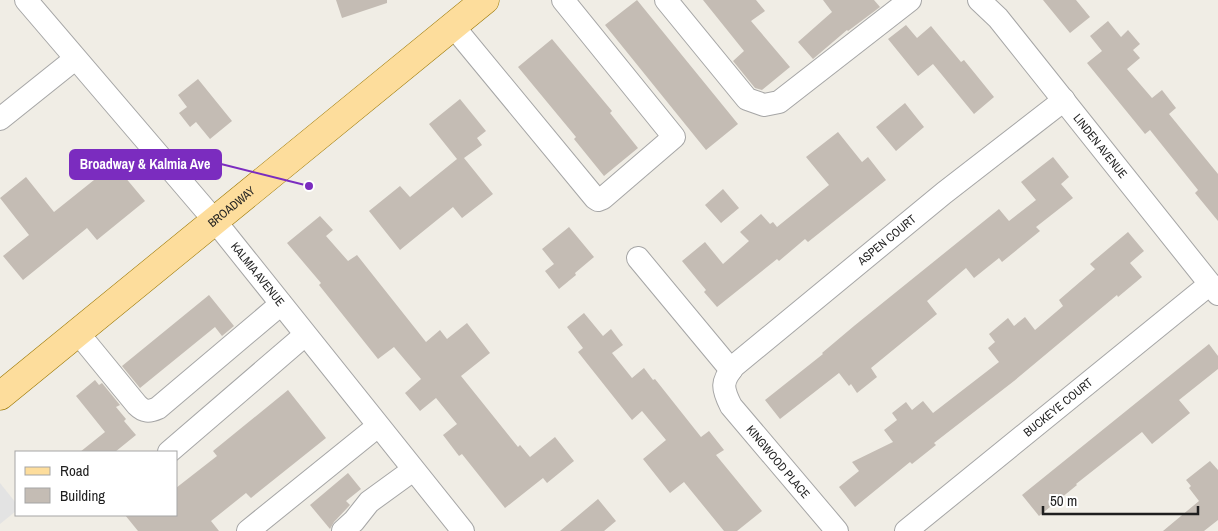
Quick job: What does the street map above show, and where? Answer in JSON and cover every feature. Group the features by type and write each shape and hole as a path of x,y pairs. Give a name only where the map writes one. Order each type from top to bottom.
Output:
{"main road":[{"name":"BROADWAY","path":"0,396 486,0"}],"street":[{"name":"KALMIA AVENUE","path":"26,0 215,221 463,531"},
{"path":"453,26 598,200 603,198 674,137 563,0"},
{"path":"666,0 747,99 764,105 779,102 910,0"},
{"name":"LINDEN AVENUE","path":"979,0 998,18 1214,289"},
{"path":"0,119 75,59"},
{"name":"ASPEN COURT","path":"727,380 944,193 1064,100"},
{"name":"KINGWOOD PLACE","path":"638,258 727,380 731,406 837,531"},
{"name":"BUCKEYE COURT","path":"906,531 1214,289"},
{"path":"78,333 137,405 142,410 151,411 158,408 281,304"},
{"path":"170,451 305,335"},
{"path":"248,531 378,426"},
{"path":"343,531 354,521 369,502 413,470"}],"shaded area":[{"path":"0,483 15,502 15,512 0,524"}],"building":[{"path":"336,0 387,0 387,3 342,18"},
{"path":"637,0 738,124 706,150 605,25"},
{"path":"703,0 756,0 765,11 751,21 790,67 762,90 755,88 733,61 744,51"},
{"path":"823,0 874,0 880,7 847,30 813,59 798,42 832,12"},
{"path":"1043,0 1076,0 1090,17 1070,33"},
{"path":"1108,21 1121,37 1128,30 1140,44 1133,50 1140,58 1127,69 1152,98 1162,90 1176,108 1169,114 1218,174 1218,221 1195,193 1198,190 1150,130 1145,134 1087,63 1102,51 1090,36"},
{"path":"906,25 917,38 931,26 961,62 964,60 994,97 974,114 933,64 918,76 888,39"},
{"path":"552,39 612,111 610,113 638,148 604,176 574,139 576,137 518,67"},
{"path":"198,79 232,121 210,139 196,122 190,127 179,113 187,107 178,95"},
{"path":"460,99 486,131 477,138 482,145 464,158 493,194 462,218 453,207 400,250 369,211 400,186 410,197 457,159 429,124"},
{"path":"905,103 924,127 896,151 876,127"},
{"path":"838,132 862,162 868,157 886,180 808,242 805,239 779,261 777,259 717,307 704,292 706,290 682,261 705,242 723,264 749,241 740,232 761,214 770,224 773,222 777,227 829,185 806,157"},
{"path":"1053,157 1069,177 1061,184 1073,198 1036,227 1040,231 1002,262 999,258 974,278 966,268 927,301 937,314 871,368 877,377 857,393 851,384 849,386 839,373 780,419 765,400 999,209 1009,221 1036,200 1021,182"},
{"path":"114,164 145,201 97,240 87,228 23,280 3,256 29,235 0,198 26,177 54,212"},
{"path":"723,189 739,208 721,223 705,205"},
{"path":"320,216 333,230 326,236 348,261 357,255 426,342 440,330 447,339 467,323 490,353 461,376 518,447 520,445 530,457 555,437 574,461 547,483 543,478 505,508 462,454 459,456 443,435 457,424 436,398 420,411 405,393 421,379 394,347 378,359 319,285 321,283 287,243"},
{"path":"569,227 594,257 559,289 545,271 554,264 542,249"},
{"path":"1128,232 1144,251 1130,263 1142,277 1118,297 1117,295 1014,381 934,443 936,445 912,464 910,462 855,507 839,487 859,471 852,462 893,442 884,430 897,420 892,413 906,402 912,410 923,401 933,413 999,362 988,348 995,342 989,334 1008,318 1014,326 1025,317 1035,330 1063,306 1059,300 1095,269 1090,264"},
{"path":"209,295 234,326 222,336 215,327 140,388 122,366"},
{"path":"584,313 603,336 611,329 623,345 612,353 632,378 644,368 701,437 709,431 724,450 716,455 762,511 737,531 724,531 684,482 670,493 643,459 666,440 642,411 632,420 578,352 583,348 567,327"},
{"path":"1209,344 1218,356 1218,369 1179,400 1190,413 1152,444 1142,432 1039,516 1022,495"},
{"path":"95,380 99,385 102,383 120,405 116,407 126,419 124,421 136,435 116,451 81,451 105,432 76,396"},
{"path":"288,390 326,438 251,498 246,493 211,521 219,531 138,531 126,516 178,516 178,486 217,456 213,451"},
{"path":"1210,461 1218,470 1218,520 1204,531 1163,531 1199,501 1189,488 1191,486 1186,480"},
{"path":"348,473 361,489 346,501 350,505 330,529 310,505"},
{"path":"598,499 616,521 604,531 560,531"}],"place":[{"name":"Broadway & Kalmia Ave","path":"309,186"}]}
